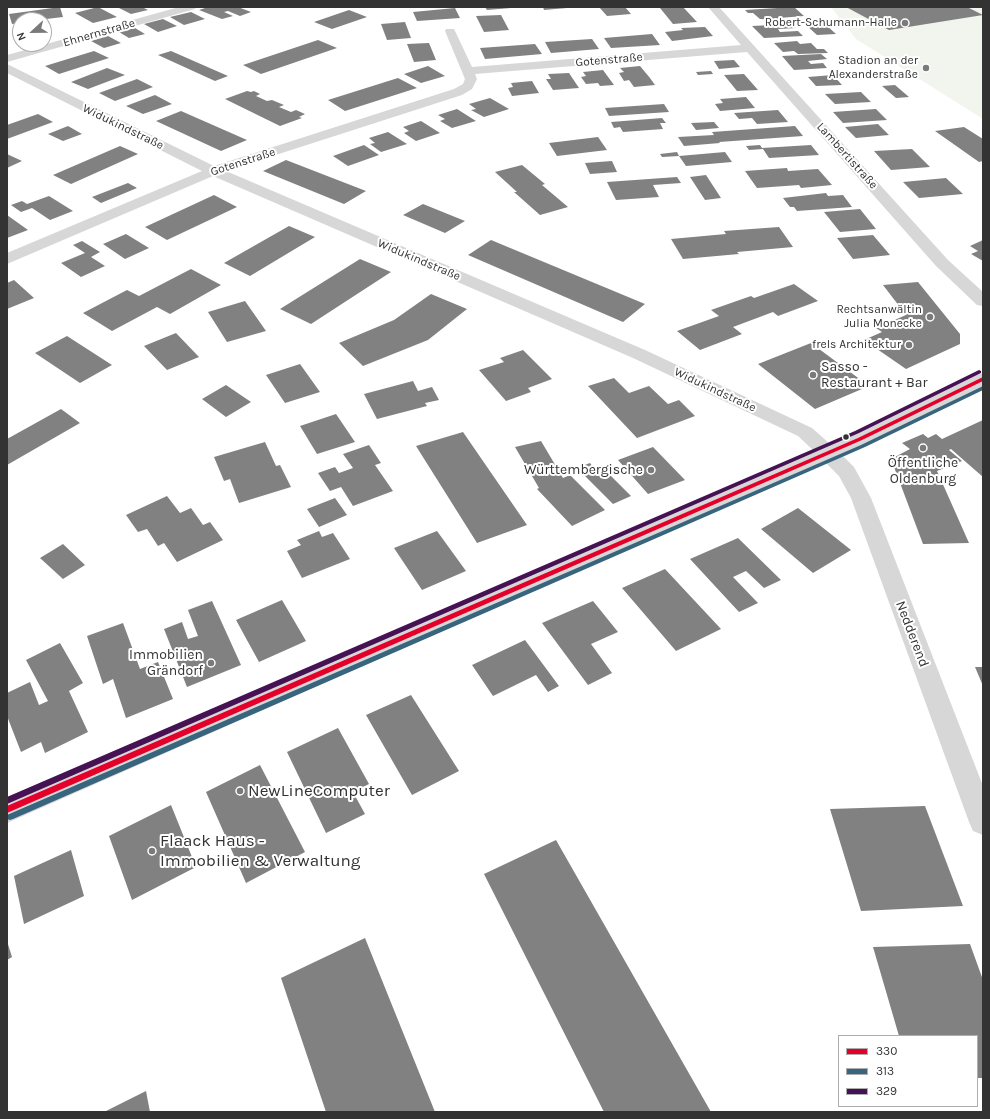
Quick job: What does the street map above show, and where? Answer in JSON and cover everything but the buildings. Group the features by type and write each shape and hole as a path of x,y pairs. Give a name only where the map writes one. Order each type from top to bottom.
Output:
{"street":[{"name":"Ehnernstraße","path":"7,60 190,7"},
{"name":"Lambertistraße","path":"713,7 942,263 983,301"},
{"path":"450,31 468,71"},
{"name":"Gotenstraße","path":"7,259 213,171 458,92 468,86 471,79 468,71 750,48"},
{"name":"Widukindstraße","path":"7,68 213,171 639,354 805,432 828,452"},
{"path":"7,810 860,439 983,379"},
{"name":"Nedderend","path":"828,452 847,472 861,498 983,822"}],"shaded area":[{"path":"831,7 983,7 983,119 856,39"}],"transit line":[{"name":"329","path":"7,801 857,432 979,372"},
{"name":"330","path":"7,810 860,439 983,379"},
{"name":"313","path":"10,817 863,446 983,388"}],"place":[{"name":"Robert-Schumann-Halle","path":"905,23"},
{"name":"Stadion an der Alexanderstraße","path":"926,68"},
{"name":"Rechtsanwältin Julia Monecke","path":"930,317"},
{"name":"frels Architektur","path":"909,345"},
{"name":"Sasso - Restaurant + Bar","path":"813,375"},
{"name":"Öffentliche Oldenburg","path":"923,448"},
{"name":"Württembergische","path":"651,470"},
{"name":"Immobilien Grändorf","path":"211,663"},
{"name":"NewLineComputer","path":"240,791"},
{"name":"Flaack Haus - Immobilien & Verwaltung","path":"152,851"}]}
